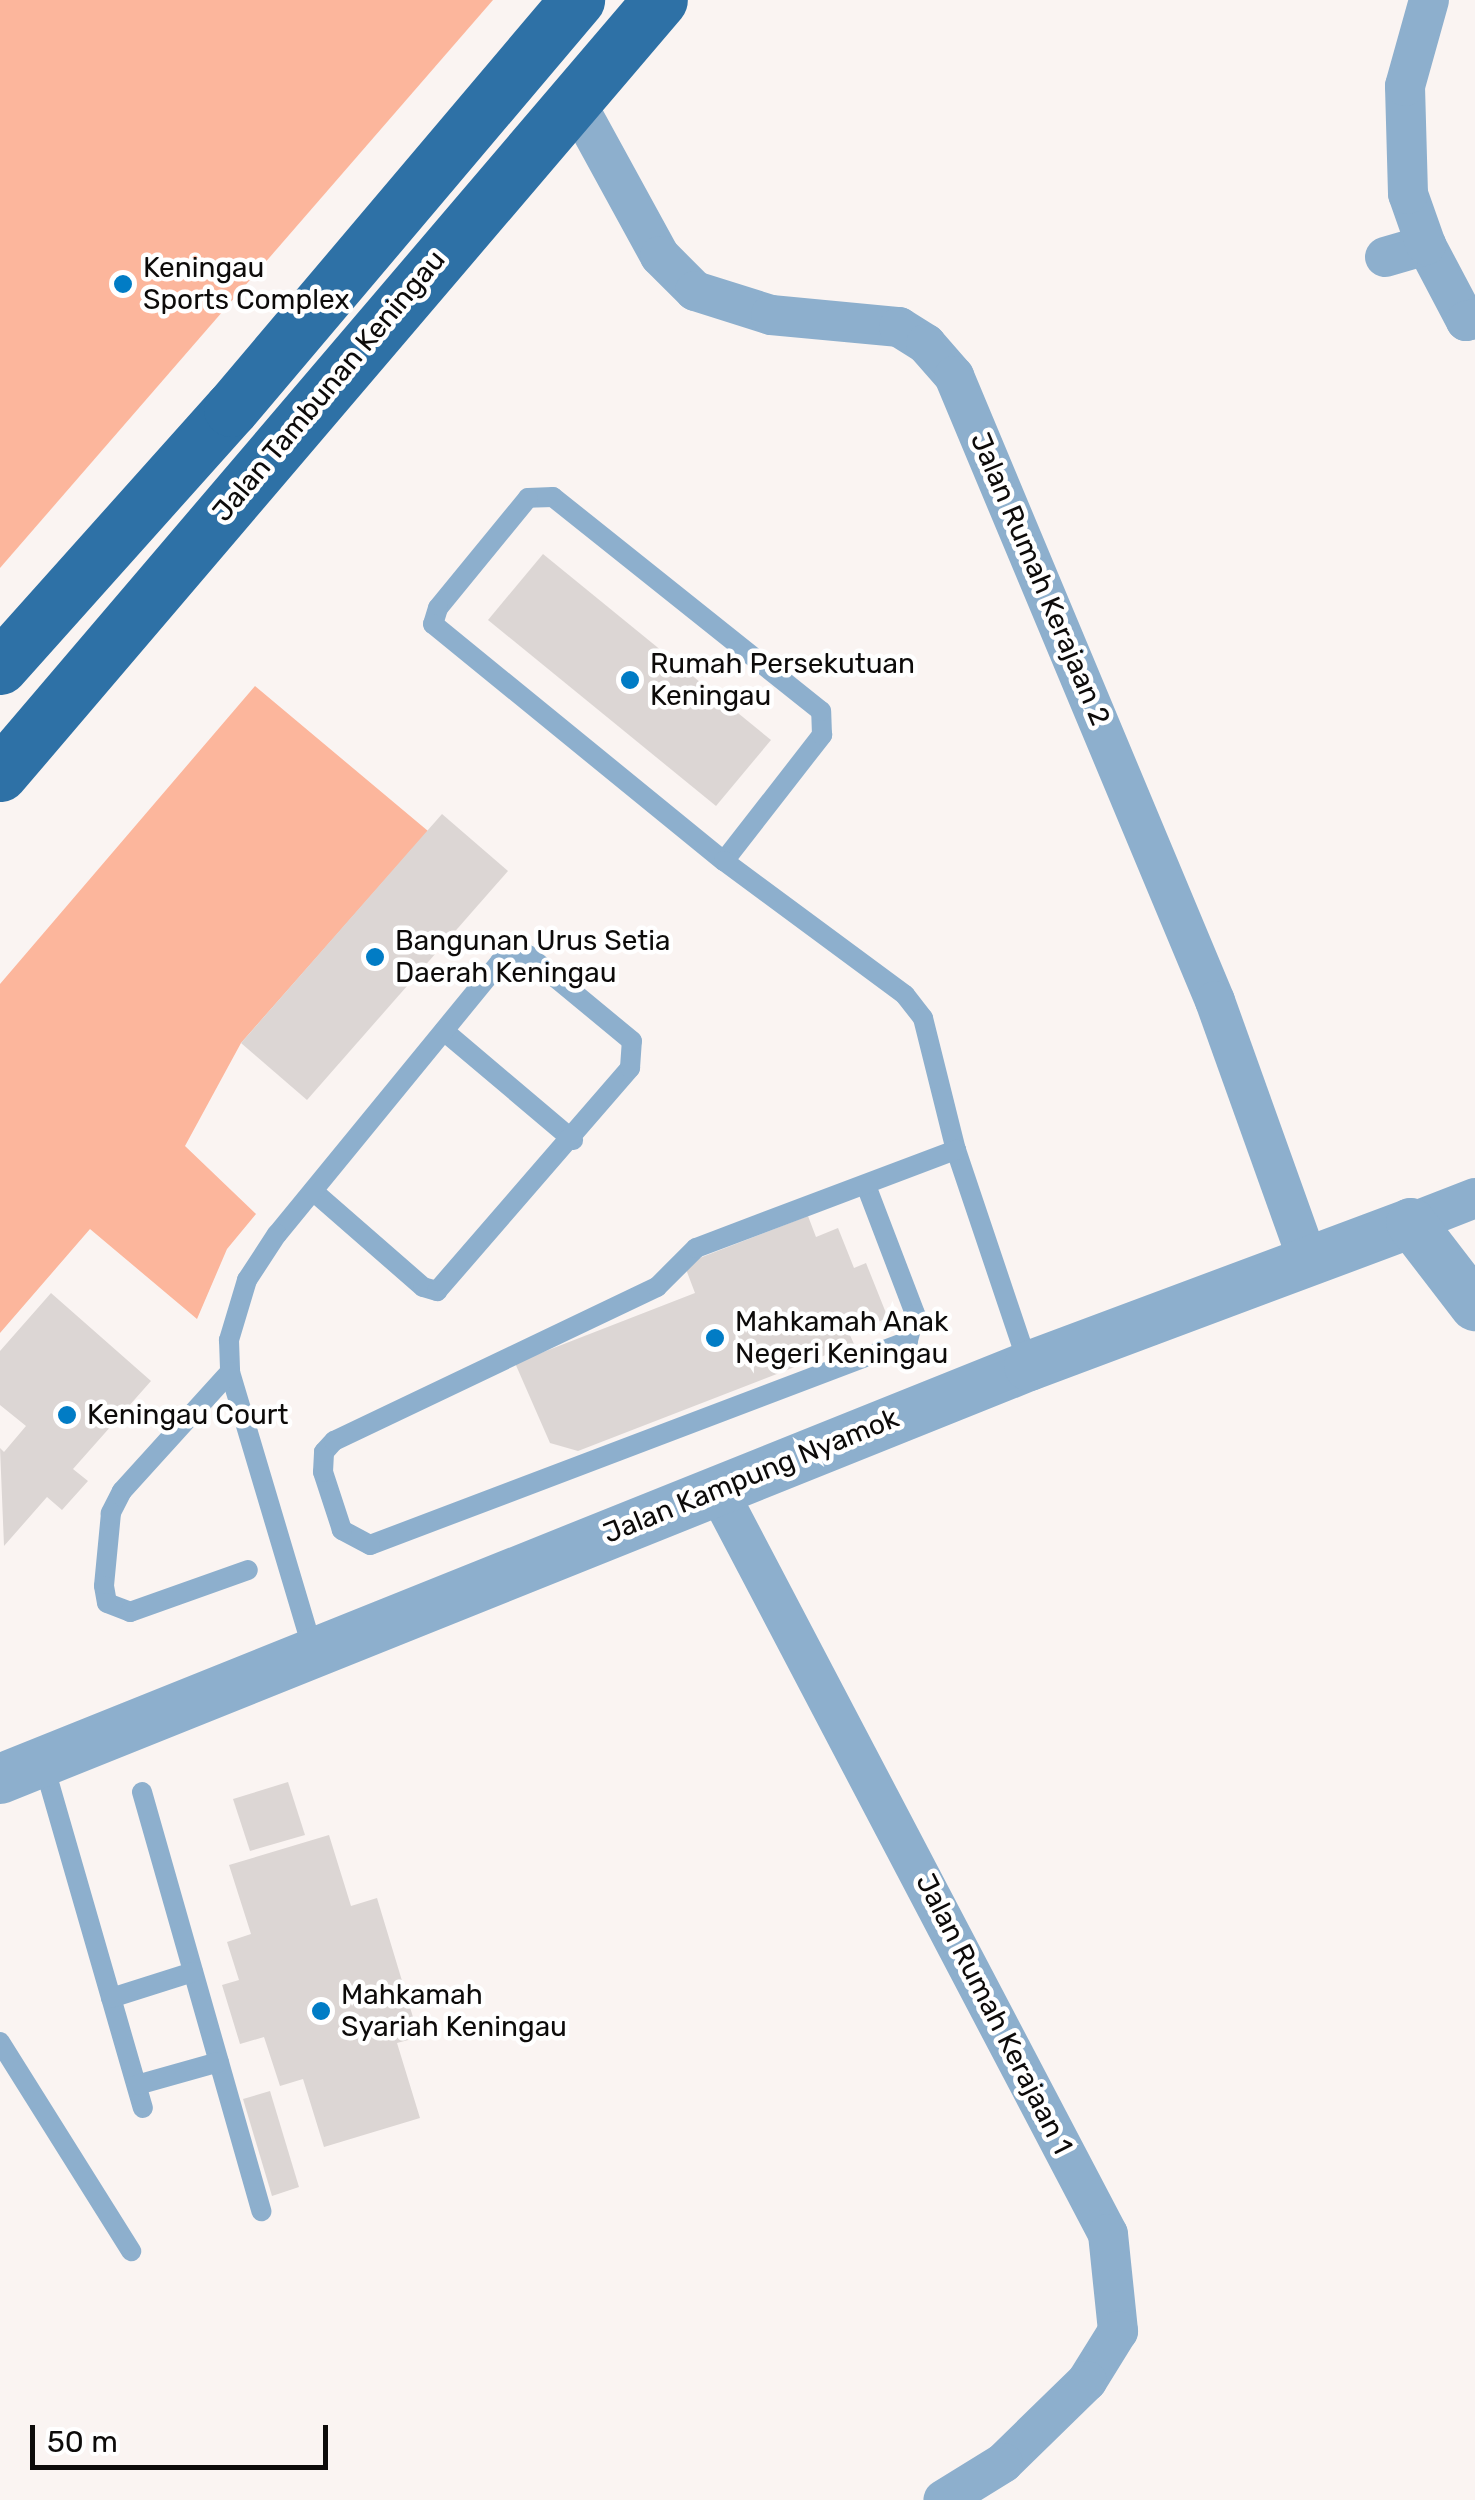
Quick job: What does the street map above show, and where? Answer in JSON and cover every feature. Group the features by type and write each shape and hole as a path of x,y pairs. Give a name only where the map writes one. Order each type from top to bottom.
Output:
{"main road":[{"path":"0,667 231,409 576,0"},
{"name":"Jalan Tambunan Keningau","path":"0,774 660,0"}],"street":[{"path":"1429,0 1405,86 1408,194 1426,245 1466,321 1475,319"},
{"name":"Jalan Rumah Kerajaan 2","path":"574,99 660,256 694,291 771,315 900,328 926,344 954,376 1216,1001 1308,1261"},
{"path":"1385,257 1426,245"},
{"name":"Jalan Kampung Nyamok","path":"18,1768 1029,1366 1475,1198"},
{"path":"1411,1223 1475,1306"},
{"name":"Jalan Rumah Kerajaan 1","path":"717,1489 1108,2234 1118,2331 1097,2365 1003,2463 943,2500"}],"lane":[{"path":"724,861 822,735 821,711 552,497 528,498 438,608 433,624 724,861 884,977 922,1018 956,1150 1029,1366"},
{"path":"312,1190 423,1287 437,1292 573,1140 630,1068 632,1041 528,955 500,962 312,1190 277,1234 236,1312 230,1372 312,1650"},
{"path":"444,1031 573,1140"},
{"path":"867,1188 915,1314 908,1341 370,1545 342,1530 322,1472 324,1452 334,1440 657,1287 696,1248 867,1188 956,1150"},
{"path":"230,1372 122,1491 111,1513 104,1586 107,1603 130,1612 248,1570"},
{"path":"18,1768 111,1998 144,2108"},
{"path":"142,1792 261,2211"},
{"path":"111,1998 193,1972"},
{"path":"0,2042 131,2251"},
{"path":"137,2086 219,2062"}],"shaded area":[{"name":"Keningau Sports Complex","path":"0,0 493,0 0,568"},
{"path":"255,686 428,831 241,1043 185,1146 256,1214 227,1249 197,1319 90,1229 0,1333 0,984"}],"building":[{"name":"Rumah Persekutuan Keningau","path":"543,554 771,740 716,806 488,620"},
{"name":"Bangunan Urus Setia Daerah Keningau","path":"442,814 508,871 307,1100 241,1043"},
{"name":"Mahkamah Anak Negeri Keningau","path":"808,1216 816,1237 838,1228 854,1268 866,1263 888,1318 849,1333 854,1344 578,1451 550,1443 515,1363 695,1293 684,1264"},
{"name":"Keningau Court","path":"51,1293 151,1381 73,1469 88,1481 62,1510 47,1497 4,1546 0,1448 4,1452 26,1426 0,1405 0,1351"},
{"path":"288,1782 305,1835 250,1851 233,1799"},
{"name":"Mahkamah Syariah Keningau","path":"329,1835 351,1906 377,1898 419,2037 397,2043 420,2118 324,2147 303,2079 280,2086 264,2037 240,2044 222,1985 239,1980 227,1942 251,1934 229,1865"},
{"path":"270,2091 299,2187 272,2196 243,2099"}],"place":[{"name":"Keningau Sports Complex","path":"123,284"},
{"name":"Rumah Persekutuan Keningau","path":"630,680"},
{"name":"Bangunan Urus Setia Daerah Keningau","path":"375,957"},
{"name":"Mahkamah Anak Negeri Keningau","path":"715,1338"},
{"name":"Keningau Court","path":"67,1415"},
{"name":"Mahkamah Syariah Keningau","path":"321,2011"}]}
